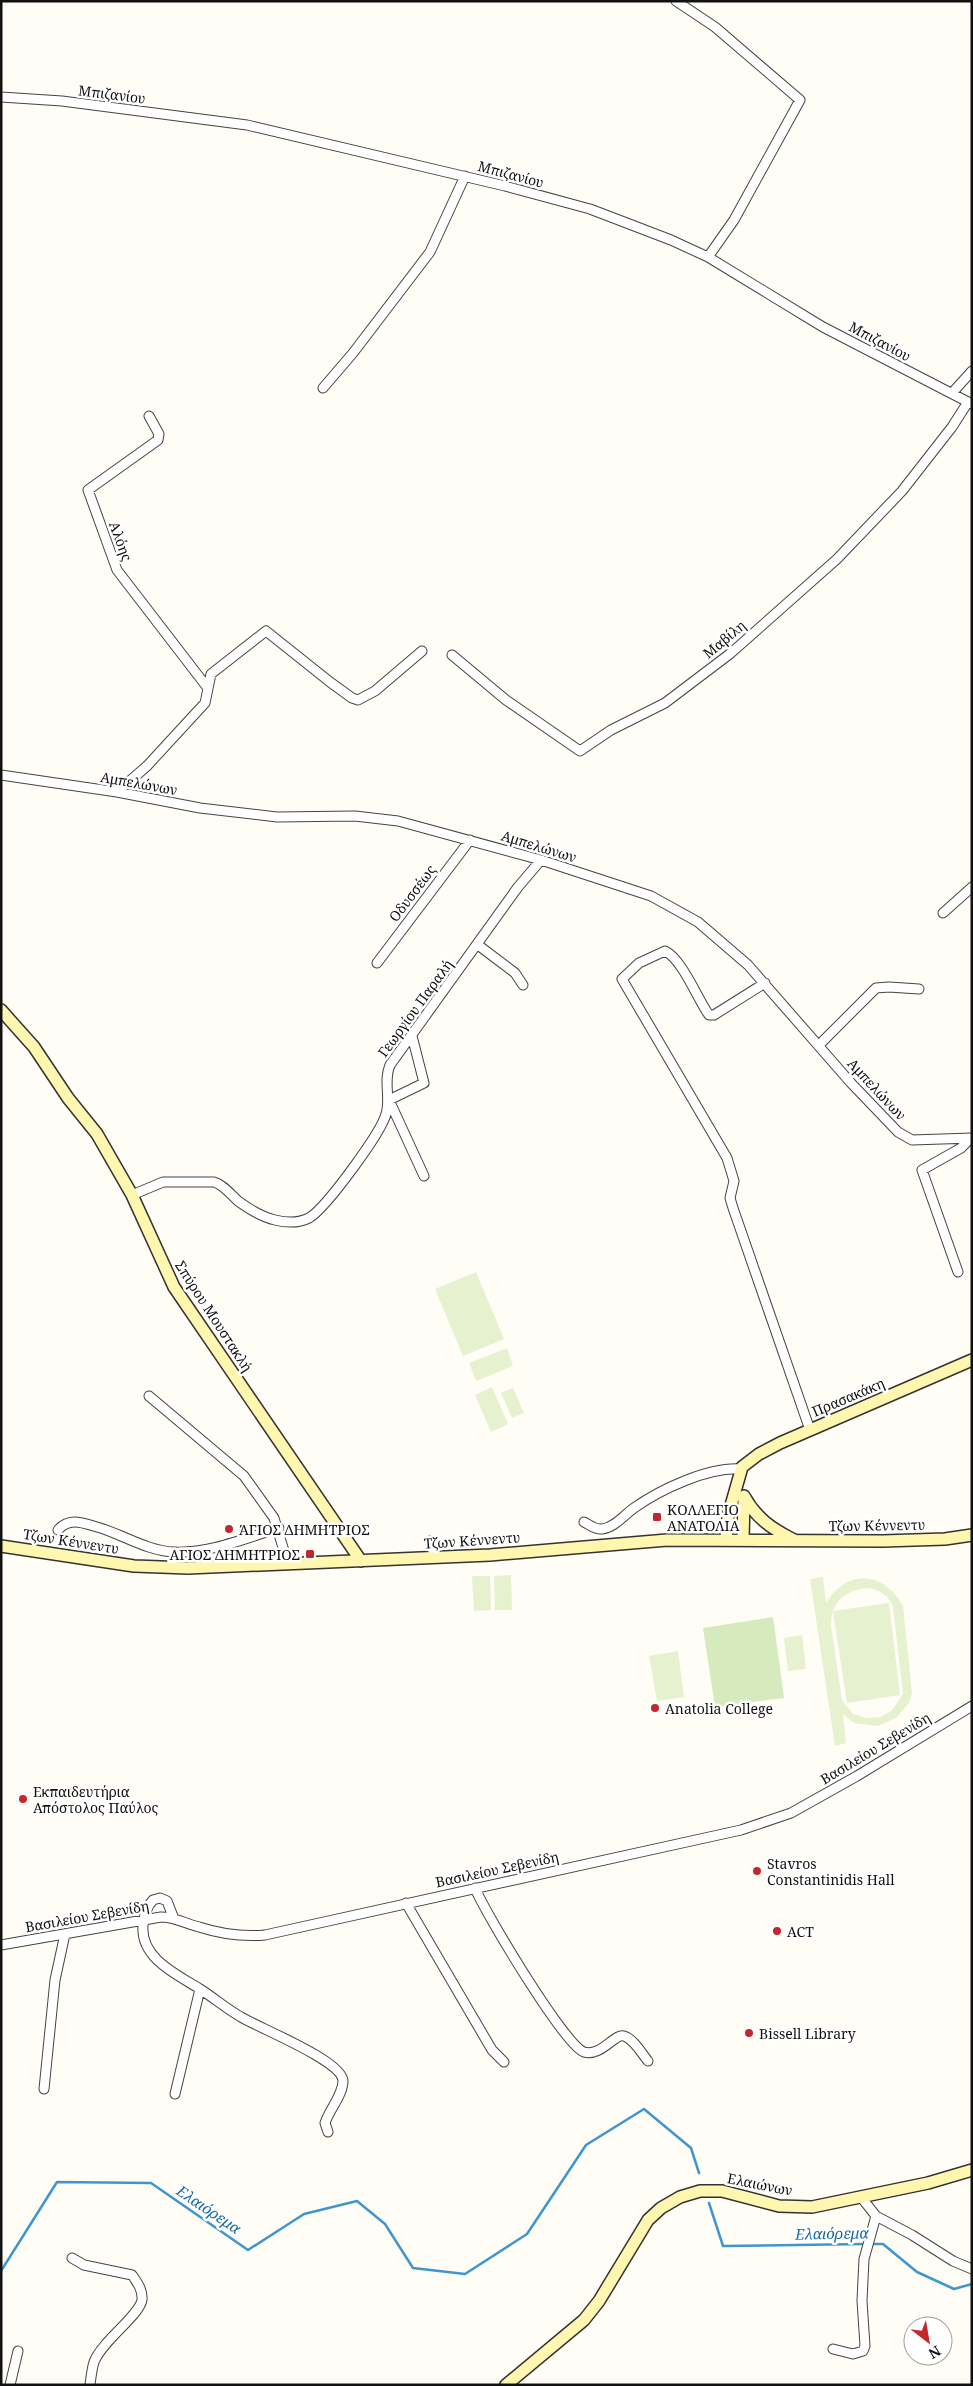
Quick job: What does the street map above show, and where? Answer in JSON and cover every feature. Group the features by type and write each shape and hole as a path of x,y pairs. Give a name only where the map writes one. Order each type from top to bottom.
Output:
{"street":[{"path":"676,1 715,27 800,100 734,220 708,257"},
{"name":"Μπιζανίου","path":"1,97 62,101 226,121 286,133 345,150 465,176 590,209 671,240 708,257 823,327 970,403"},
{"path":"323,388 353,354 430,252 465,176"},
{"path":"952,393 972,371"},
{"name":"Μαβίλη","path":"452,655 506,700 580,751 611,730 665,703 731,653 837,559 902,491 970,403"},
{"name":"Αλόης","path":"149,416 159,434 158,440 88,490 117,570 207,687"},
{"path":"117,792 147,766 205,703 207,687 212,674 268,630 296,657 352,698 358,700 375,692 422,651"},
{"name":"Αμπελώνων","path":"1,775 117,792 200,808 277,817 355,816 398,821 541,860 651,896 678,909 724,942 765,983 872,1106 898,1132 912,1140 972,1138"},
{"name":"Οδυσσέως","path":"377,963 470,840"},
{"name":"Γεωργίου Παραλή","path":"132,1195 163,1182 214,1182 221,1185 246,1206 273,1220 299,1222 310,1217 322,1207 380,1128 387,1110 386,1082 389,1069 518,887 541,860"},
{"path":"943,913 972,887"},
{"path":"478,945 515,973 523,985"},
{"path":"765,983 714,1015 710,1015 698,999 674,957 665,951 639,963 622,980 727,1158 734,1181 730,1198 733,1208 810,1430"},
{"path":"819,1045 876,988 919,989"},
{"name":"Σπύρου Μουστακλή","path":"1,1010 34,1047 68,1098 97,1134 132,1195 174,1287 361,1561"},
{"path":"412,1036 424,1083 389,1100 424,1176"},
{"path":"958,1272 922,1170 961,1148 972,1138"},
{"name":"Πρασακάκη","path":"740,1474 752,1458 768,1449 972,1360"},
{"path":"149,1396 244,1476 279,1528 288,1564"},
{"path":"584,1522 594,1528 602,1529 611,1526 635,1507 670,1488 718,1470 740,1474"},
{"path":"740,1474 744,1496 744,1540"},
{"path":"726,1540 728,1516 740,1474"},
{"path":"744,1496 759,1518 773,1530 796,1541"},
{"path":"58,1530 62,1525 74,1521 118,1534 151,1547 173,1552 228,1543 279,1528"},
{"name":"Τζων Κέννεντυ","path":"1,1546 150,1567 435,1558 625,1542 945,1539 972,1535"},
{"name":"Τζων Κέννεντυ","path":"945,1539 972,1543"},
{"path":"430,1541 435,1558"},
{"name":"Βασιλείου Σεβενίδη","path":"1,1945 144,1919 174,1918 213,1931 233,1935 257,1936 713,1837 791,1813 857,1776 972,1706"},
{"path":"475,1888 552,2017 577,2049 592,2053 600,2050 620,2036 624,2036 630,2040 648,2061"},
{"path":"174,1918 169,1903 160,1898 150,1902 144,1919 142,1939 161,1964 242,2018 326,2061 341,2074 343,2080 342,2088 325,2123 328,2132"},
{"path":"406,1903 492,2050 504,2062"},
{"path":"44,2089 55,1980 65,1934"},
{"path":"175,2094 200,1989"},
{"name":"Ελαιώνων","path":"506,2385 584,2320 599,2301 648,2220 661,2208 680,2198 700,2191 722,2191 778,2206 812,2206 935,2181 972,2170"},
{"path":"861,2197 876,2216 972,2270"},
{"path":"833,2349 856,2354 864,2349 866,2340 862,2300 864,2259 876,2216"},
{"path":"72,2258 84,2265 132,2275 142,2292 142,2300 138,2308 111,2336 94,2361 90,2385"},
{"path":"10,2385 18,2351"}],"green space":[{"path":"476,1272 504,1339 463,1356 435,1289"},
{"path":"507,1348 513,1366 476,1381 469,1363"},
{"path":"492,1387 508,1424 491,1432 475,1395"},
{"path":"513,1388 524,1413 512,1418 501,1393"},
{"path":"511,1575 512,1610 495,1610 494,1576"},
{"path":"472,1576 490,1576 491,1610 474,1611"},
{"path":"823,1577 826,1603 844,1584 855,1579 865,1578 876,1580 886,1586 895,1594 903,1606 912,1693 909,1703 896,1718 878,1726 854,1723 843,1714 846,1743 835,1746 810,1579","holes":["867,1588 886,1596 893,1607 903,1694 892,1710 881,1717 866,1718 853,1714 842,1700 831,1626 833,1610 840,1599 852,1592"]},
{"path":"889,1603 900,1695 847,1703 833,1611"},
{"path":"773,1617 784,1698 715,1707 703,1628"},
{"path":"802,1635 806,1669 788,1671 784,1638"},
{"path":"678,1651 684,1697 657,1701 649,1656"}],"waterway":[{"name":"Ελαιόρεμα","path":"1,2271 57,2182 151,2183 248,2250 304,2214 357,2201 385,2224 413,2268 465,2274 527,2234 586,2145 644,2109 691,2148 699,2173"},
{"name":"Ελαιόρεμα","path":"709,2203 723,2246 865,2244"},
{"name":"Ελαιόρεμα","path":"871,2244 883,2244 917,2272 954,2289 972,2284"}],"place":[{"name":"ΚΟΛΛΕΓΙΟ ΑΝΑΤΟΛΙΑ","path":"657,1517"},
{"name":"ΆΓΙΟΣ ΔΗΜΗΤΡΙΟΣ","path":"229,1529"},
{"name":"ΑΓΙΟΣ ΔΗΜΗΤΡΙΟΣ","path":"310,1554"},
{"name":"Anatolia College","path":"655,1708"},
{"name":"Εκπαιδευτήρια Απόστολος Παύλος","path":"23,1799"},
{"name":"Stavros Constantinidis Hall","path":"757,1871"},
{"name":"ACT","path":"777,1931"},
{"name":"Bissell Library","path":"749,2033"}]}
